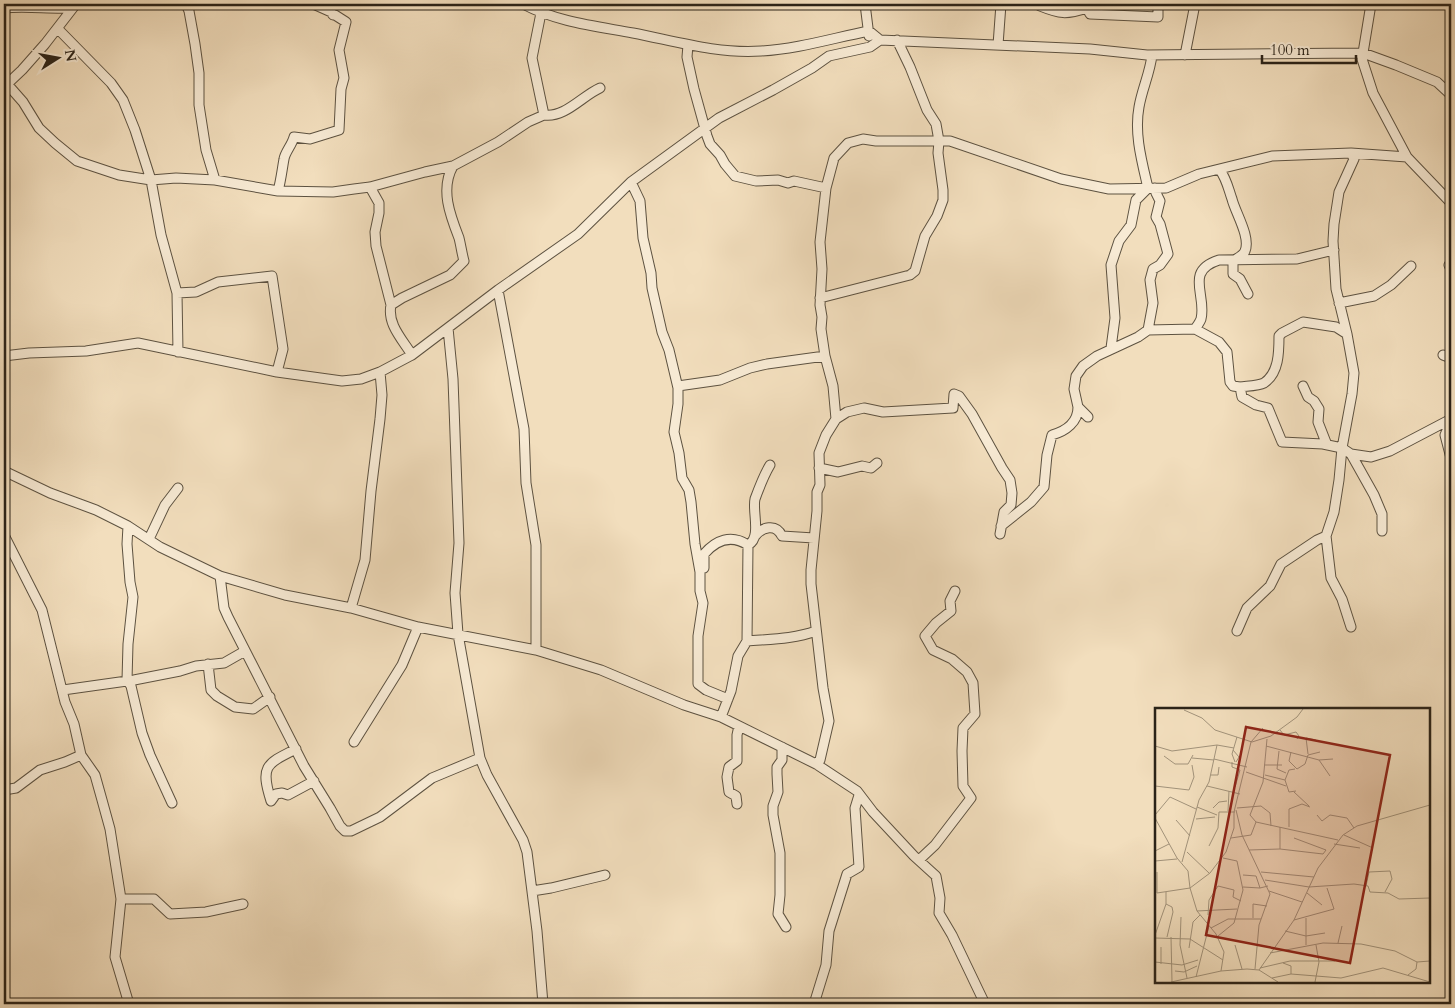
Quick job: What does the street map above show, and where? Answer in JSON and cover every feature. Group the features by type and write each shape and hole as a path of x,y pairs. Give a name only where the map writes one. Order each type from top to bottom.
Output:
{"street":[{"path":"186,4 189,11 199,74 199,106 206,150 215,180"},
{"path":"278,191 284,157 294,137 310,139 339,130 341,89 344,78 339,50 346,22 331,12 313,4"},
{"path":"523,4 540,13 586,25 688,45 728,50 759,51 798,47 869,32 880,40"},
{"path":"865,4 870,46"},
{"path":"998,45 1001,4"},
{"path":"1040,6 1058,13 1087,8 1090,14 1158,17 1158,4"},
{"path":"1185,55 1195,4"},
{"path":"1371,4 1362,59 1373,93 1407,157 1451,202"},
{"path":"4,8 21,6 41,9 74,6"},
{"path":"74,6 58,29 6,86 23,102 39,128 78,161 119,175 151,180 176,178 215,180 278,191 333,192 370,187 453,166 498,142 528,122 544,115 551,116 562,112 600,88"},
{"path":"540,13 532,58 544,115"},
{"path":"58,29 111,83 123,100 136,130 151,180 161,235 177,293 178,352"},
{"path":"4,356 86,351 138,343 277,372 349,381 361,379 380,372 412,355 498,290 578,234 631,182 720,118 812,68 829,56 870,46 880,40 1090,49 1152,55 1301,52 1363,53 1437,82 1451,95"},
{"path":"820,298 910,275 915,271 925,236 937,216 943,200 936,124 926,110 910,67 897,40"},
{"path":"688,45 687,57 694,89 710,144 735,176 756,181 778,180 788,183 794,181 826,188"},
{"path":"1148,330 1153,303 1150,280 1154,269 1160,265 1168,254 1160,224 1156,217 1160,200 1152,188 1140,156 1138,132 1139,108 1152,55"},
{"path":"836,419 833,386 822,339 820,242 826,188 834,158 848,143 863,139 876,141 950,141 1062,179 1109,189 1166,188 1199,174 1272,156 1351,153 1407,157"},
{"path":"1351,153 1354,158 1339,192 1334,224 1334,250 1336,289 1354,373 1334,512 1326,536 1332,578 1342,599 1351,627"},
{"path":"391,305 450,275 464,261 448,206 448,176 453,166"},
{"path":"440,169 448,176"},
{"path":"1220,170 1231,191 1246,238 1245,252 1233,261"},
{"path":"631,182 640,201 652,288 662,332 669,350 678,386 678,404 674,432 682,478 689,490 700,572 700,591 703,603"},
{"path":"370,187 379,202 375,232 376,246 391,305 389,316 412,355"},
{"path":"1111,348 1114,318 1111,265 1119,241 1131,225 1136,200 1152,188"},
{"path":"1195,329 1201,319 1199,289 1203,268 1219,260 1297,259 1334,250"},
{"path":"1233,261 1233,274 1240,279 1248,294"},
{"path":"1451,262 1449,265 1451,270"},
{"path":"1339,303 1374,296 1391,285 1410,266"},
{"path":"177,293 196,292 218,282 272,276 283,349 277,372"},
{"path":"498,290 524,429 526,483 536,545 536,650"},
{"path":"816,764 820,760 829,722 810,584 817,492 820,485 819,453 826,435 836,419 847,412 864,408 883,412 932,408 945,410 953,408 954,394 959,396 972,414 1010,480 1012,493 1010,505 1004,512 1001,530 1044,487 1047,456 1052,435 1061,432 1072,424 1078,414 1074,389 1076,376 1083,366 1111,348 1138,337 1148,330 1195,329 1223,346 1228,356 1230,382 1233,386 1240,387 1263,384 1270,377 1278,362 1279,336 1302,322 1336,327 1347,334"},
{"path":"448,328 454,379 459,534 455,593 458,634 480,758 487,775 523,840 527,852 543,1004"},
{"path":"678,386 720,380 750,368 767,364 825,356"},
{"path":"351,608 365,560 382,395 380,372"},
{"path":"1304,386 1308,397 1314,401 1318,409 1318,422 1327,445"},
{"path":"1240,387 1242,397 1256,405 1268,408 1282,442 1327,445 1342,448 1350,454 1382,514 1382,531"},
{"path":"1078,406 1088,418"},
{"path":"1350,454 1371,457 1390,451 1451,421"},
{"path":"1451,421 1445,435 1451,458"},
{"path":"819,468 838,472 862,466 871,468 877,463"},
{"path":"755,536 755,500 770,465"},
{"path":"4,471 50,493 96,510 128,526 160,547 220,576 285,595 351,608 418,627 536,650 601,670 684,705 721,718 816,764 859,795 873,812 936,876 940,898 939,913 952,935 985,1004"},
{"path":"150,539 165,505 178,488"},
{"path":"128,526 127,544 133,597 127,680 131,686 142,732 150,755 172,803"},
{"path":"748,545 752,543 762,528 776,529 782,536 814,538"},
{"path":"4,535 42,610 65,702 74,724 80,755 94,775 110,829 122,898 115,957 129,1004"},
{"path":"1237,631 1248,608 1270,586 1281,564 1326,536"},
{"path":"728,699 706,690 698,684 698,636 706,586 704,554 712,545 726,540 738,539 748,545"},
{"path":"721,718 728,699 738,656 747,641 748,545"},
{"path":"220,576 224,608 296,749 344,831 351,831 380,817 432,778 480,758"},
{"path":"919,860 935,845 971,798 963,786 962,751 963,728 975,714 973,683 967,672 952,659 934,650 925,636 936,623 951,611 950,601 955,592"},
{"path":"354,742 402,665 418,627"},
{"path":"747,641 787,638 816,631"},
{"path":"63,690 134,680 180,671 190,667 229,662 245,650"},
{"path":"208,664 211,690 234,707 253,709 270,698"},
{"path":"737,804 736,796 729,792 727,777 729,767 737,761 739,726"},
{"path":"782,747 782,760 777,767 776,774 778,792 772,815 780,854 778,914 786,927"},
{"path":"296,749 271,762 265,770 271,801 276,794 288,795 314,781"},
{"path":"4,790 16,788 40,770 66,762 80,755"},
{"path":"814,1004 826,965 829,931 847,874 859,867 855,808 859,795"},
{"path":"532,891 605,875"},
{"path":"122,898 154,899 170,914 206,912 243,904"}]}
